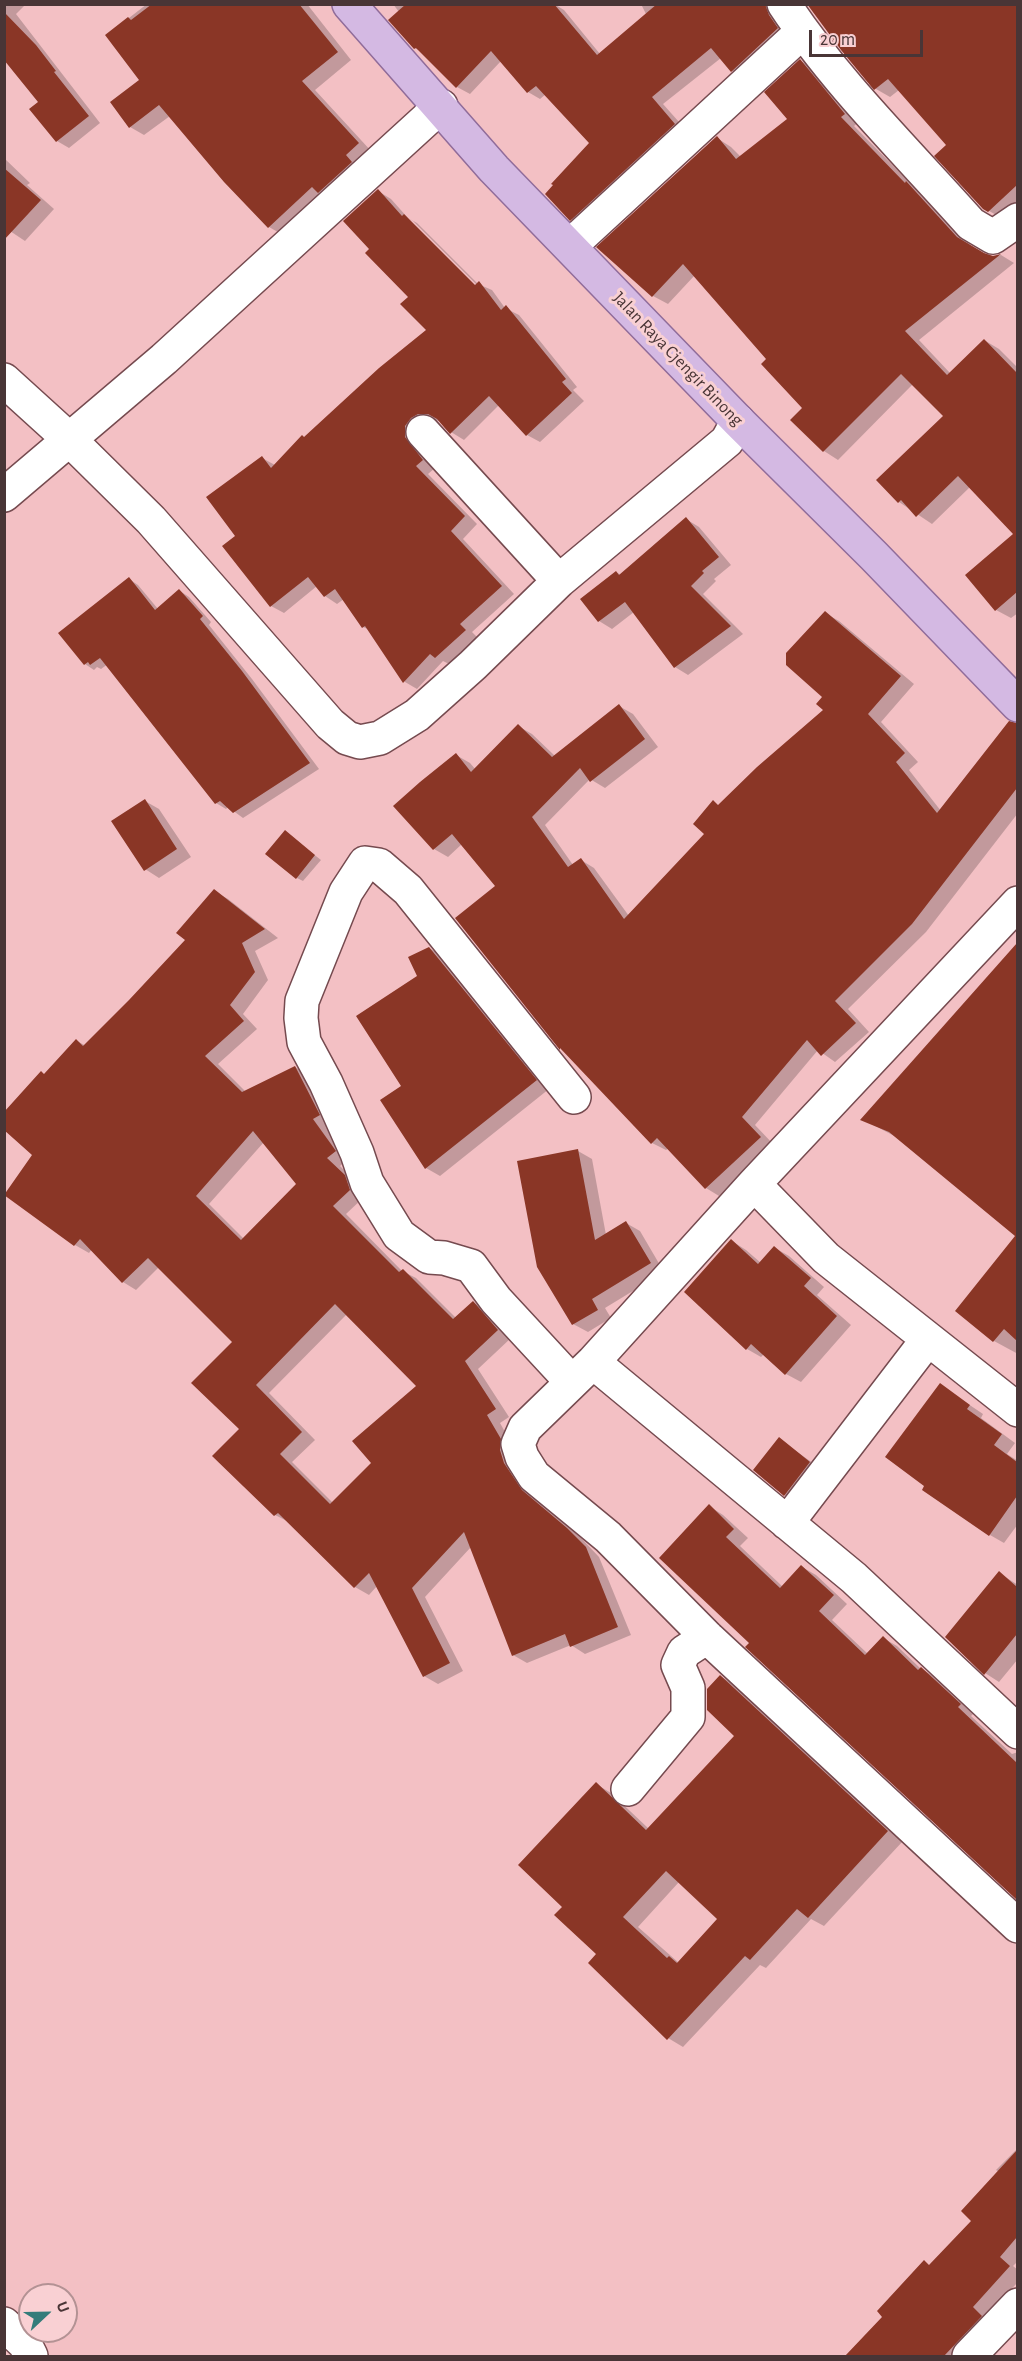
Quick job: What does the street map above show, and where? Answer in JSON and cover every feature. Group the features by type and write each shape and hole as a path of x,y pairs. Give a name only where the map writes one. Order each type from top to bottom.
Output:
{"main road":[{"name":"Jalan Raya Cjengir Binong","path":"349,4 494,169 1017,705"}],"street":[{"path":"784,4 802,32 972,224 993,237 1017,220"},
{"path":"570,246 802,32"},
{"path":"4,495 164,359 441,106"},
{"path":"4,380 70,440 151,520 330,724 338,732 360,742 381,738 417,715 473,665 559,581 728,441 738,421"},
{"path":"423,432 559,581"},
{"path":"574,1097 408,890 380,865 365,863 346,892 302,1001 300,1018 304,1042 331,1093 357,1153 367,1183 399,1235 429,1257 444,1258 471,1266 496,1300 582,1372 787,1523 854,1578 1017,1732"},
{"path":"1017,903 582,1372 525,1428 518,1444 522,1457 534,1476 608,1537 707,1637 1017,1926"},
{"path":"754,1184 825,1258 1017,1410"},
{"path":"787,1523 928,1339"},
{"path":"628,1788 688,1717 688,1689 678,1665 684,1652 707,1637"},
{"path":"969,2356 1017,2305"},
{"path":"4,2325 25,2344 32,2356"}],"building":[{"path":"152,4 299,4 338,52 302,81 359,143 346,155 352,162 318,193 312,187 268,228 224,182 159,105 129,128 110,102 139,80 105,35 128,17 131,20"},
{"path":"406,4 554,4 597,55 657,4 765,4 778,28 731,72 711,48 652,97 675,124 570,221 545,194 553,185 551,184 589,143 536,86 527,93 491,51 456,88 416,48 414,49 388,20"},
{"path":"807,4 1017,4 1017,185 988,212 983,209 934,156 946,145 888,79 874,90"},
{"path":"4,12 36,45 89,116 56,142 29,109 38,102 4,60"},
{"path":"800,59 845,114 841,117 905,183 906,181 957,237 984,253 993,256 1001,254 905,331 947,375 984,339 1017,373 1017,592 995,611 965,575 1013,534 958,476 916,517 901,500 898,503 876,480 943,416 901,374 823,452 790,420 802,408 761,364 766,359 683,264 652,297 596,247 717,136 736,159 787,119 764,92"},
{"path":"4,168 41,200 4,240"},
{"path":"378,189 402,216 404,214 475,285 479,281 501,310 506,305 566,379 562,382 572,393 526,436 489,396 450,434 437,419 428,414 418,414 411,418 405,426 405,437 423,460 416,466 465,516 451,531 502,586 460,624 466,630 435,658 430,654 403,683 365,626 362,628 335,589 324,597 308,577 270,607 222,546 235,536 206,497 262,456 271,468 302,435 304,437 379,368 426,330 400,304 408,297 365,253 369,249 343,221"},
{"path":"686,517 719,557 702,571 704,573 691,586 731,626 674,668 625,602 598,622 580,599 616,571 619,575"},
{"path":"129,577 155,610 179,589 203,616 200,619 242,671 310,763 233,813 220,801 215,804 100,658 90,665 88,662 84,665 58,633"},
{"path":"825,611 901,676 868,714 905,753 896,762 937,813 1009,721 1017,723 1017,788 912,924 835,1001 856,1023 821,1056 807,1040 742,1117 761,1137 705,1189 657,1138 651,1144 560,1048 560,1050 455,918 495,886 452,834 433,850 393,806 456,753 471,772 518,724 552,757 619,704 645,739 590,782 580,768 532,817 568,867 581,858 624,919 704,834 693,824 713,800 718,805 757,767 823,710 816,704 822,697 786,665 786,653"},
{"path":"145,799 177,849 144,871 111,821"},
{"path":"285,830 315,855 296,879 265,854"},
{"path":"214,889 265,929 242,943 255,972 230,1005 244,1021 205,1056 242,1092 295,1066 320,1115 313,1119 336,1151 327,1158 345,1175 350,1190 333,1206 399,1272 403,1269 453,1319 473,1301 498,1330 465,1361 496,1409 487,1415 501,1439 500,1450 504,1463 522,1490 586,1547 618,1627 570,1647 565,1634 512,1656 464,1532 412,1588 450,1663 423,1677 369,1573 354,1588 278,1513 274,1516 212,1456 239,1429 191,1383 232,1342 148,1258 122,1283 80,1239 74,1246 4,1195 32,1155 4,1130 4,1112 41,1071 44,1074 76,1039 83,1046 129,1000 185,940 176,933","holes":["253,1131 296,1184 241,1240 196,1196","335,1304 416,1386 352,1441 371,1463 330,1504 280,1454 302,1432 256,1385"]},
{"path":"1017,943 1017,1341 1004,1329 993,1342 955,1311 1015,1236 889,1132 860,1120"},
{"path":"429,947 537,1080 425,1169 380,1100 401,1086 356,1016 417,976 408,957"},
{"path":"578,1149 595,1240 626,1221 651,1263 592,1299 598,1310 572,1325 537,1267 517,1161"},
{"path":"731,1239 758,1264 774,1246 811,1278 804,1286 837,1316 785,1375 751,1344 746,1350 684,1292"},
{"path":"940,1383 970,1405 967,1409 1002,1434 994,1445 1017,1462 1017,1496 989,1536 922,1490 924,1486 885,1457"},
{"path":"779,1437 810,1462 784,1496 753,1470"},
{"path":"709,1504 734,1529 726,1537 780,1588 801,1565 834,1595 819,1611 865,1655 883,1636 918,1670 921,1667 961,1704 958,1707 1017,1763 1017,1900 745,1647 749,1643 659,1558"},
{"path":"999,1571 1017,1587 1017,1634 984,1675 945,1637"},
{"path":"720,1675 888,1831 808,1918 797,1909 750,1960 745,1956 667,2040 588,1963 596,1954 554,1915 562,1907 518,1865 596,1782 646,1830 734,1736 707,1710 707,1689","holes":["666,1871 717,1919 677,1963 669,1956 667,1958 623,1917"]},
{"path":"1017,2150 1017,2237 1000,2257 1010,2266 973,2307 982,2316 944,2356 845,2356 882,2317 877,2311 924,2260 929,2265 971,2221 961,2211"}]}
